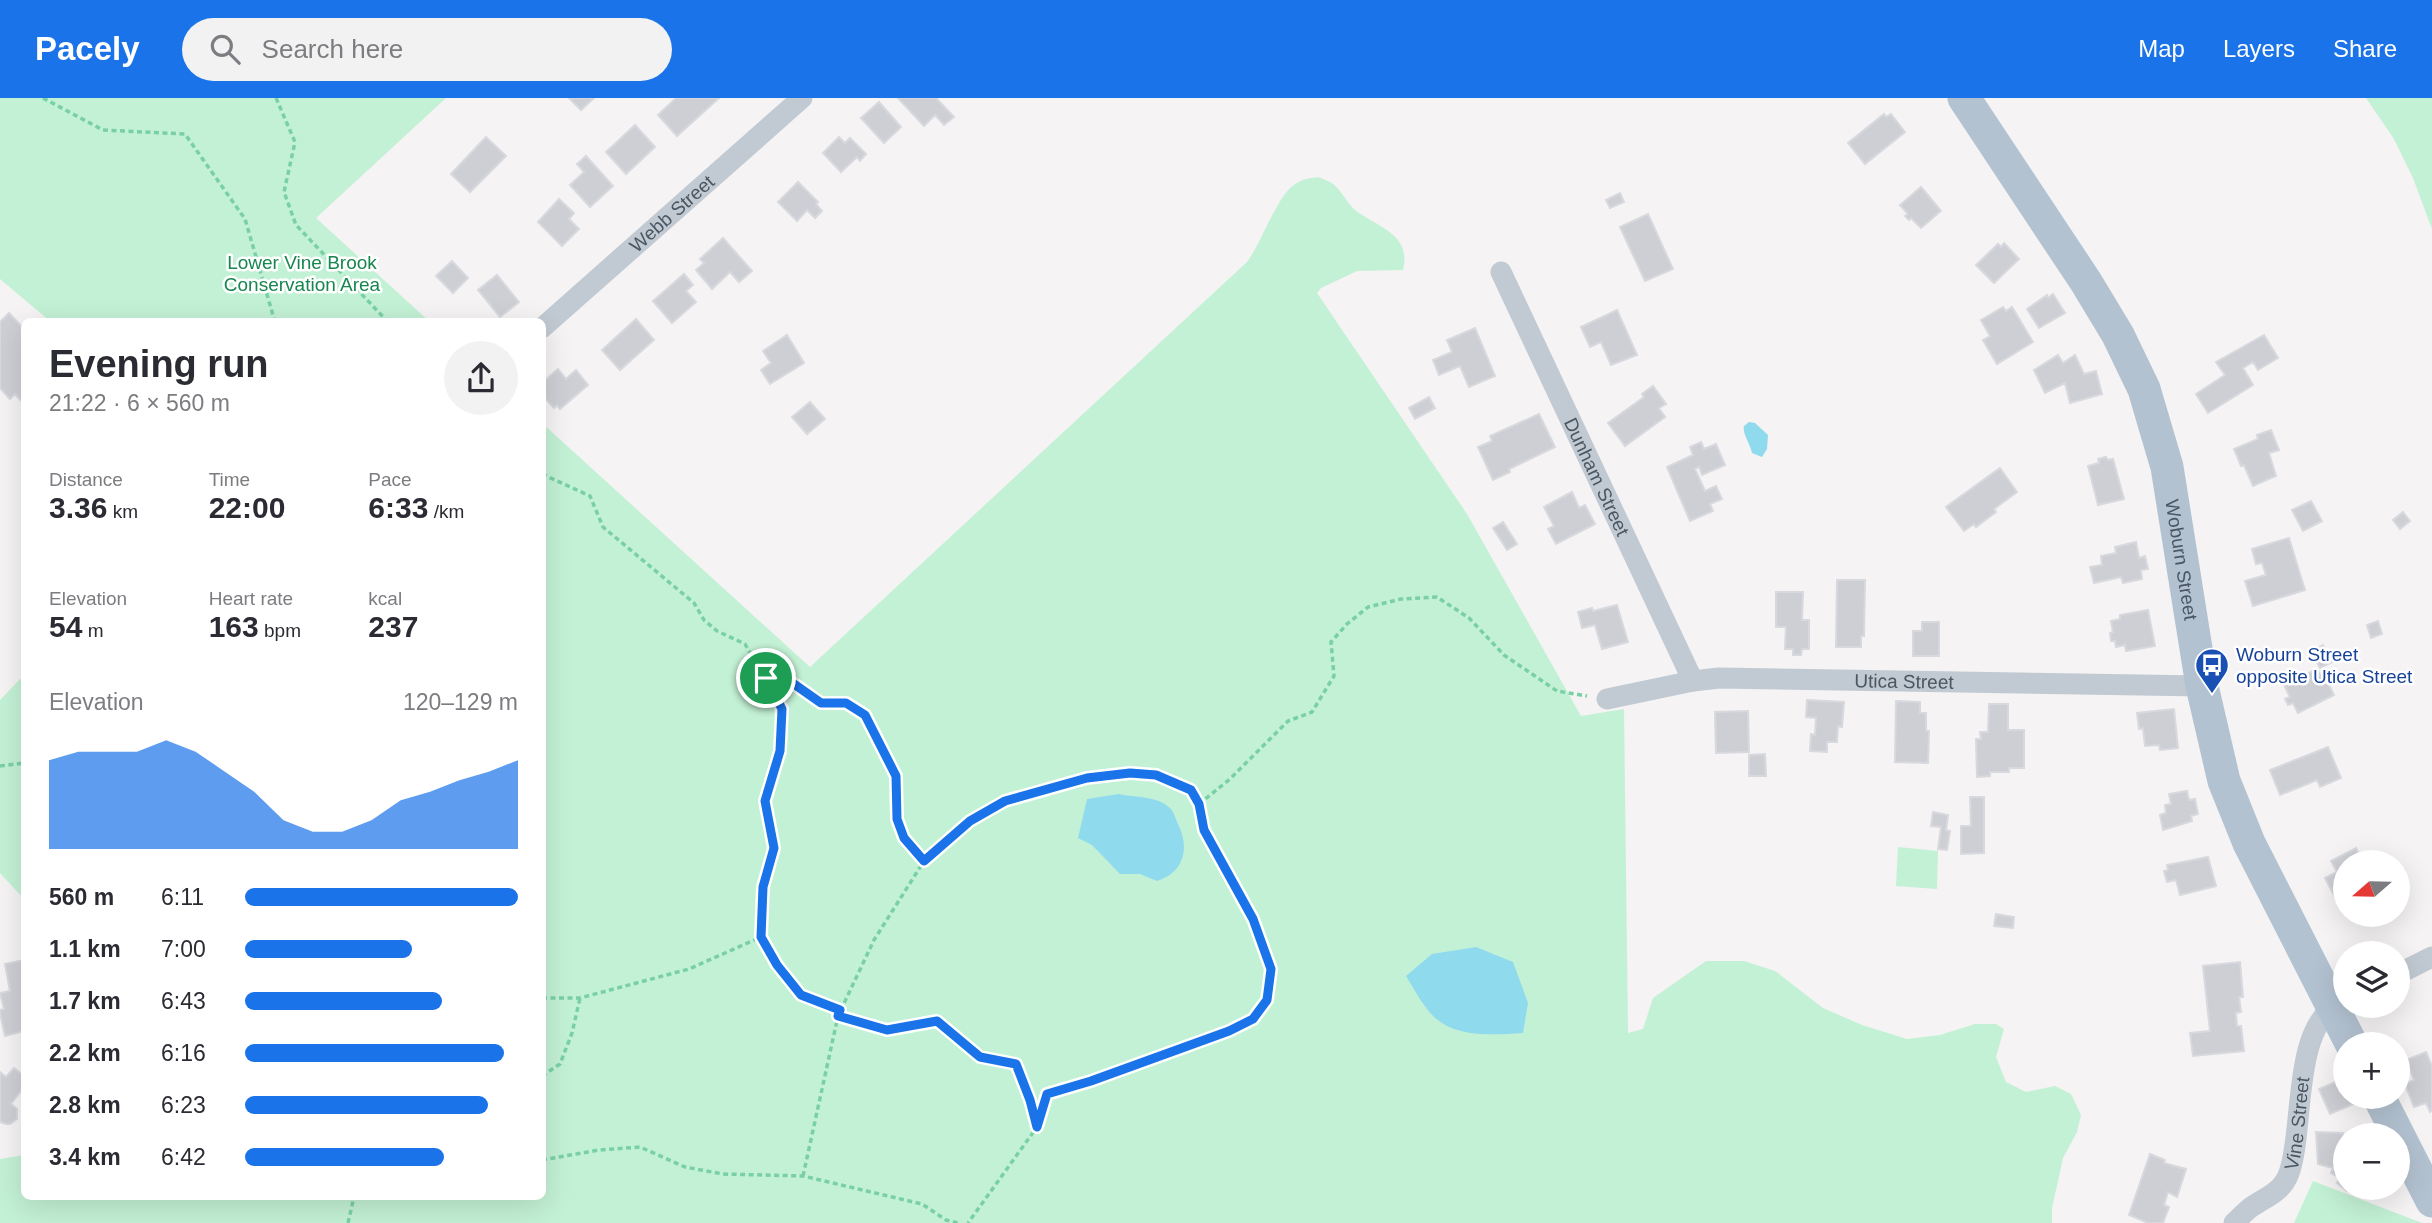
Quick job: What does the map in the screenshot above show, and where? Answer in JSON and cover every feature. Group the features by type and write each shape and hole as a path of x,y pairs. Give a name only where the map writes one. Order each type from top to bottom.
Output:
{"main road":[{"name":"Woburn Street","path":"1964,98 2118,335 2144,389 2167,467 2202,685 2222,774 2242,828 2333,992"},
{"path":"2385,1109 2432,1201"}],"street":[{"name":"Webb Street","path":"546,324 802,98"},
{"name":"Dunham Street","path":"1501,272 1693,681"},
{"name":"Utica Street","path":"1607,699 1719,678 2202,685"},
{"path":"2410,968 2432,957"},
{"name":"Vine Street","path":"2234,1223 2251,1208 2278,1192 2289,1174 2308,1054 2315,1030 2333,1010"}],"path":[{"path":"43,98 103,130 184,134 245,219 274,318"},
{"path":"276,98 295,142 284,192 296,225 384,318"},
{"path":"546,476 590,496 603,527 694,603 704,620 717,631 746,644 766,678 782,709 780,751 765,801 774,848 763,887 761,937 777,965 801,995 840,1010"},
{"path":"1199,804 1230,779 1288,722 1312,712 1334,676 1331,642 1368,607 1401,599 1437,597 1469,618 1504,655 1557,691 1607,699"},
{"path":"766,678 794,684 821,703 846,703 865,715 896,776 897,819 904,838 924,861"},
{"path":"0,766 21,763"},
{"path":"803,1176 840,1010 874,940 924,861 970,821 1005,801 1087,778 1130,773 1156,775 1191,790 1199,804 1204,830 1253,919 1271,969 1267,1000 1253,1019 1229,1031 1091,1081 1047,1094 1037,1127 968,1223"},
{"path":"546,998 580,998 689,969 761,937"},
{"path":"546,1073 560,1064 572,1033 580,998"},
{"path":"838,1016 887,1030 937,1021 980,1057 1016,1064 1037,1127"},
{"path":"546,1159 599,1150 640,1147 685,1167 710,1172 803,1176 922,1204 946,1220 958,1223"},
{"path":"348,1223 353,1200"}],"green space":[{"name":"Lower Vine Brook Conservation Area","path":"0,98 446,98 316,218 426,318 46,318 0,279"},
{"path":"2366,98 2432,98 2432,229 2413,178 2394,139"},
{"path":"1318,177 1333,184 1355,210 1398,240 1404,258 1403,270 1357,271 1321,288 1317,293 1467,514 1581,716 1624,709 1628,1033 1643,1029 1653,998 1706,961 1744,961 1775,971 1823,1008 1862,1025 1907,1039 1940,1035 1975,1024 1996,1024 2004,1029 1996,1057 2006,1082 2026,1092 2055,1086 2071,1094 2081,1115 2077,1132 2063,1158 2052,1208 2052,1223 0,1223 0,1159 21,1156 21,1200 546,1200 546,427 810,667 1247,262 1283,196 1302,181"},
{"path":"21,678 21,896 0,873 0,700"},
{"path":"1898,847 1938,851 1937,889 1896,886"},
{"path":"2313,1181 2333,1189 2333,1200 2362,1200 2422,1223 2294,1223"}],"water":[{"path":"1749,422 1755,423 1768,435 1767,449 1762,457 1752,453 1745,435 1744,426"},
{"path":"1119,794 1153,799 1165,804 1172,811 1182,833 1184,850 1179,866 1166,877 1157,881 1140,874 1120,874 1092,845 1078,838 1087,799"},
{"path":"1476,947 1513,962 1528,1003 1523,1033 1471,1033 1447,1026 1427,1009 1406,976 1432,954"}],"building":[{"path":"569,98 594,98 581,110"},
{"path":"676,98 719,98 677,136 658,115"},
{"path":"898,98 936,98 954,117 944,125 935,115 924,126"},
{"path":"879,102 901,127 884,143 861,118"},
{"path":"1884,114 1886,117 1891,114 1905,132 1865,164 1848,143"},
{"path":"635,125 655,147 626,174 606,152"},
{"path":"486,137 506,156 470,192 451,174"},
{"path":"839,137 845,143 850,138 866,154 860,161 857,157 841,172 823,153"},
{"path":"586,156 613,186 590,207 570,185 584,172 577,164"},
{"path":"798,182 818,202 816,204 822,211 815,218 807,210 797,221 778,202"},
{"path":"1921,187 1941,211 1921,228 1905,216 1908,214 1900,205"},
{"path":"1620,193 1624,202 1610,208 1606,200"},
{"path":"559,199 574,213 569,219 579,229 562,246 538,222"},
{"path":"1648,214 1673,269 1645,281 1620,227"},
{"path":"723,238 752,271 739,282 730,272 712,289 696,270 704,263 700,259"},
{"path":"2004,243 2019,259 1994,283 1976,265 1998,244 2001,247"},
{"path":"452,261 468,278 453,293 436,276"},
{"path":"684,274 693,285 686,291 696,302 672,323 653,301"},
{"path":"497,275 519,302 500,317 478,290"},
{"path":"2053,294 2065,313 2039,328 2027,309 2047,295 2048,298"},
{"path":"2003,307 2006,311 2012,307 2033,342 1997,364 1983,340 1990,336 1981,320"},
{"path":"1617,310 1637,355 1611,365 1601,342 1590,347 1581,327"},
{"path":"9,313 21,326 21,401 15,394 10,399 0,388 0,322"},
{"path":"636,319 654,340 620,370 602,350"},
{"path":"1475,328 1495,376 1469,387 1460,366 1439,375 1433,360 1452,352 1447,340"},
{"path":"787,335 804,363 770,384 761,370 771,363 763,351"},
{"path":"2264,335 2278,358 2258,370 2253,362 2243,368 2253,385 2208,413 2196,394 2225,375 2216,362"},
{"path":"2058,355 2063,363 2075,355 2084,374 2096,371 2102,394 2070,403 2065,383 2045,393 2034,370"},
{"path":"558,369 566,379 576,370 588,385 560,409 557,405 554,408 546,399 546,380"},
{"path":"1653,386 1666,404 1659,408 1665,417 1625,446 1608,423 1644,397 1642,394"},
{"path":"1429,397 1435,408 1415,419 1409,408"},
{"path":"810,402 825,419 807,434 792,417"},
{"path":"1539,414 1555,447 1509,469 1510,472 1493,480 1478,447 1492,441 1490,436"},
{"path":"2271,430 2279,450 2269,453 2276,476 2253,486 2234,449"},
{"path":"1701,442 1704,449 1716,444 1725,465 1702,475 1699,467 1695,469 1705,491 1716,486 1722,499 1710,504 1713,511 1690,521 1667,467 1693,455 1690,447"},
{"path":"2106,457 2108,460 2113,459 2124,499 2098,505 2088,466 2099,463 2098,459"},
{"path":"2000,468 2017,492 1976,527 1974,524 1964,531 1946,507"},
{"path":"1572,492 1579,508 1585,505 1595,524 1556,544 1548,529 1554,526 1544,507"},
{"path":"2311,501 2322,521 2303,531 2292,510"},
{"path":"2403,512 2410,521 2400,529 2393,520"},
{"path":"1503,522 1517,544 1507,550 1493,528"},
{"path":"2289,538 2305,590 2253,606 2245,581 2266,575 2262,563 2256,564 2252,549"},
{"path":"2136,542 2139,558 2145,556 2148,569 2141,570 2142,579 2123,583 2121,577 2094,583 2090,567 2102,565 2101,556 2116,553 2115,547"},
{"path":"1837,580 1865,580 1864,636 1861,636 1861,647 1836,647"},
{"path":"1776,592 1803,592 1802,620 1809,620 1809,649 1802,649 1801,655 1793,655 1793,649 1785,649 1786,627 1776,627"},
{"path":"1617,605 1628,642 1602,649 1595,625 1582,628 1578,612"},
{"path":"2148,610 2155,646 2126,651 2125,645 2116,647 2115,641 2111,641 2111,621 2120,619 2120,615"},
{"path":"2378,621 2382,634 2371,638 2367,625"},
{"path":"1922,622 1939,622 1939,656 1913,656 1913,631 1922,631"},
{"path":"2323,645 2332,662 2320,668 2312,651"},
{"path":"2317,669 2334,695 2298,713 2293,703 2288,705 2285,699 2290,697 2284,685"},
{"path":"1807,700 1844,702 1842,727 1838,726 1837,742 1827,742 1827,752 1810,751 1816,718 1806,717"},
{"path":"1896,701 1920,702 1920,713 1926,713 1926,731 1929,731 1928,763 1895,762"},
{"path":"1989,704 2008,704 2008,730 2024,730 2024,768 2009,768 2009,772 1990,772 1990,776 1977,777 1976,739 1981,739 1980,732 1988,732"},
{"path":"2174,709 2178,748 2160,750 2159,745 2145,746 2143,728 2139,729 2137,713"},
{"path":"1748,711 1749,752 1716,753 1715,712"},
{"path":"2328,747 2341,778 2320,787 2317,780 2280,795 2270,770"},
{"path":"1765,754 1766,776 1749,776 1749,755"},
{"path":"2187,791 2189,800 2195,799 2198,814 2191,816 2192,821 2163,830 2160,815 2166,813 2165,805 2171,804 2169,794"},
{"path":"1970,797 1984,797 1984,853 1961,854 1961,826 1971,826"},
{"path":"1933,812 1948,815 1946,830 1950,831 1947,850 1938,849 1941,827 1931,826"},
{"path":"2208,857 2216,886 2180,895 2176,880 2167,882 2164,871 2168,870 2167,865"},
{"path":"2333,874 2333,894 2325,878"},
{"path":"1996,914 2014,917 2013,928 1994,926"},
{"path":"21,961 21,1032 5,1036 0,1013 0,1010 4,1009 0,993 10,991 5,964"},
{"path":"2240,962 2243,997 2239,997 2241,1012 2236,1013 2237,1026 2241,1026 2244,1051 2193,1056 2190,1033 2210,1031 2203,966"},
{"path":"2426,1052 2432,1066 2430,1112 2426,1103 2414,1107 2410,1097 2410,1082 2414,1080 2410,1070 2410,1058"},
{"path":"14,1068 21,1074 21,1091 11,1104 17,1109 17,1119 10,1124 0,1122 0,1072 6,1077"},
{"path":"2333,1083 2333,1109 2342,1109 2330,1114 2319,1089"},
{"path":"2316,1132 2333,1133 2333,1168 2318,1164"},
{"path":"2150,1154 2165,1160 2164,1163 2186,1169 2177,1197 2168,1192 2164,1205 2169,1207 2163,1223 2148,1223 2129,1215"}],"place":[{"name":"Woburn Street opposite Utica Street","path":"2212,695"}],"route":[{"path":"766,678 794,684 821,703 846,703 865,715 896,776 897,819 904,838 924,861 970,821 1005,801 1087,778 1130,773 1156,775 1191,790 1199,804 1204,830 1253,919 1271,969 1267,1000 1253,1019 1229,1031 1091,1081 1047,1094 1037,1127 1016,1064 980,1057 937,1021 887,1030 838,1016 840,1010 801,995 777,965 761,937 763,887 774,848 765,801 780,751 782,709 766,678"}]}
